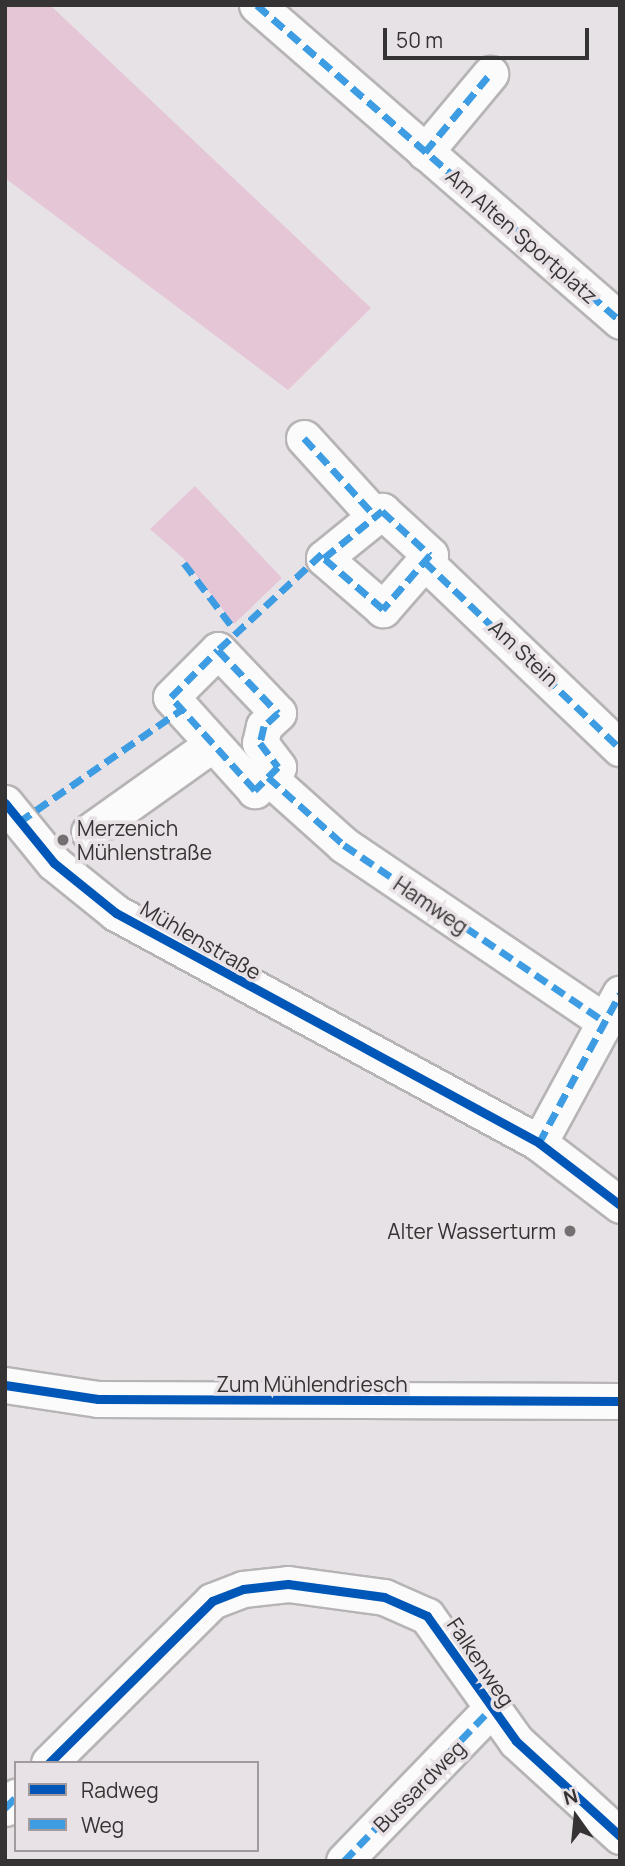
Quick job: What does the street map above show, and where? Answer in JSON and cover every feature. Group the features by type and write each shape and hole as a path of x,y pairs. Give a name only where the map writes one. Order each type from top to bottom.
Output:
{"street":[{"name":"Am Alten Sportplatz","path":"257,5 620,320"},
{"path":"425,152 489,74"},
{"name":"Am Stein","path":"304,438 376,517 382,511 411,537 430,555 425,561 620,748"},
{"path":"376,517 324,558 383,609 425,561"},
{"path":"219,649 278,713 264,726 260,743 278,768 255,790 211,745 172,697 219,649"},
{"path":"89,832 211,745"},
{"name":"Hamweg","path":"268,777 344,845 615,1005"},
{"name":"Mühlenstraße","path":"5,803 54,863 116,913 539,1143 620,1205"},
{"path":"539,1143 615,1005"},
{"name":"Zum Mühlendriesch","path":"5,1385 125,1399 620,1401"},
{"name":"Falkenweg","path":"52,1761 188,1620 243,1589 288,1584 405,1602 427,1616 516,1741 620,1836"},
{"name":"Bussardweg","path":"345,1861 491,1709"}],"shaded area":[{"path":"5,5 50,5 371,308 288,390 5,178"},
{"path":"195,486 282,578 234,624 184,559 150,529"}],"marked path":[{"path":"257,5 620,320"},
{"path":"425,152 490,74"},
{"path":"304,438 376,517"},
{"path":"382,511 430,555 383,609 324,558 382,511"},
{"path":"219,649 327,549"},
{"path":"424,561 620,748"},
{"path":"184,563 234,629"},
{"path":"218,650 278,713 264,726 260,743 278,767 255,790 171,697 218,650"},
{"path":"19,822 182,709"},
{"path":"268,777 344,845 604,1021"},
{"path":"539,1143 620,994"},
{"path":"344,1861 491,1709"},
{"path":"5,1808 14,1799"}],"cycle path":[{"path":"5,803 54,863 116,913 539,1143 620,1205"},
{"path":"5,1385 98,1399 620,1401"},
{"path":"51,1761 212,1601 243,1589 288,1584 384,1597 427,1616 516,1741 620,1836"}],"place":[{"name":"Merzenich Mühlenstraße","path":"63,840"},
{"name":"Alter Wasserturm","path":"570,1231"}]}
